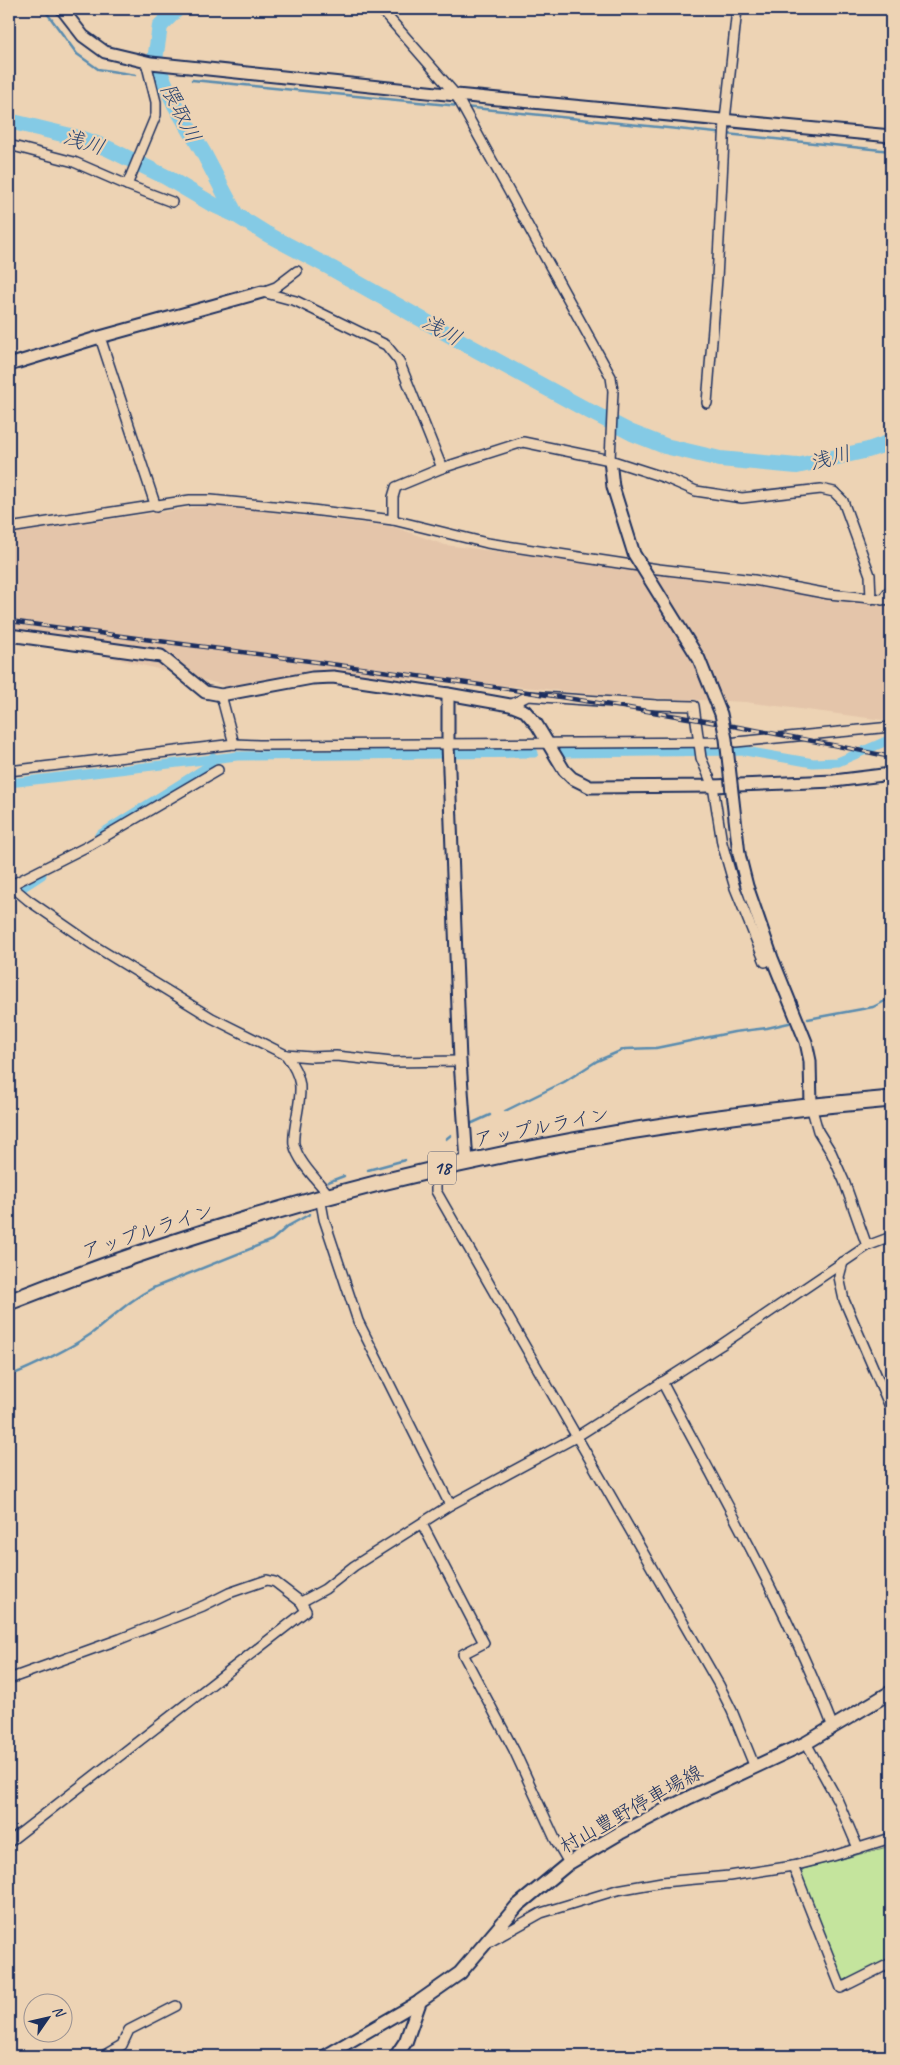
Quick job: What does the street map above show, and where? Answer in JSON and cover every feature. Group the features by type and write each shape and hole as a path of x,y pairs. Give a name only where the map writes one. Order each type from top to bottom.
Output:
{"highway":[{"name":"アップルライン","path":"9,1302 85,1272 324,1196 436,1169 628,1131 811,1106 891,1099"}],"main road":[{"name":"村山豊野停車場線","path":"420,2001 460,1973 517,1906 569,1863 620,1832 754,1766 806,1743 891,1692"},
{"path":"396,2056 406,2041 420,2001"}],"street":[{"path":"62,9 83,36 105,52 148,62 456,95 891,136"},
{"path":"381,9 456,95 611,377 613,396 610,460 613,487 622,521 634,554 699,659 722,714 739,854 747,886 772,958 806,1042 810,1061 811,1106 818,1131 831,1152 844,1181 867,1246"},
{"path":"707,403 717,279 726,120 738,9"},
{"path":"128,184 156,115 156,102 148,62"},
{"path":"9,145 74,162 172,202"},
{"path":"9,365 100,337 262,292 276,287 297,271"},
{"path":"262,292 296,300 386,345 399,361 442,468"},
{"path":"100,337 156,507"},
{"path":"393,520 393,497 396,487 442,468 523,442 610,460 666,478 696,491 742,498 821,490 834,492 843,501 870,575 871,599"},
{"path":"9,528 156,507 190,500 211,500 393,520 487,543 658,569 754,580 871,599 887,600 888,592 891,592"},
{"path":"9,635 160,656 205,692 220,695 312,678 333,677 510,705 524,711 537,725 564,770 572,778 590,787 713,786 834,781 891,774"},
{"path":"448,694 448,746 460,1061 467,1162"},
{"path":"220,695 234,744"},
{"path":"510,705 528,696 694,706 701,744 701,758 713,786 722,844 734,888 766,962 772,958"},
{"path":"9,771 234,744 448,746 701,744 891,727"},
{"path":"218,770 90,845 9,885 94,945 212,1018 286,1055 336,1056 392,1062 460,1061"},
{"path":"286,1055 294,1066 302,1087 294,1129 294,1143 298,1155 324,1196 324,1219 358,1321 450,1505"},
{"path":"436,1169 436,1191 718,1685 732,1711 754,1766"},
{"path":"301,1602 325,1589 354,1566 450,1505 576,1437 721,1345 867,1246 891,1238"},
{"path":"843,1262 839,1277 844,1300 891,1409"},
{"path":"662,1382 771,1591 817,1686 833,1727"},
{"path":"422,1524 484,1644 463,1654 514,1750 554,1839 569,1863"},
{"path":"9,1679 203,1606 229,1592 267,1580 275,1582 301,1602 306,1611 9,1842"},
{"path":"806,1743 837,1799 858,1848"},
{"path":"483,1945 541,1913 617,1890 662,1882 729,1876 793,1866 891,1838"},
{"path":"793,1866 841,1988 891,1963"},
{"path":"325,2056 420,2001"},
{"path":"102,2056 122,2045 129,2030 176,2006"}],"shaded area":[{"path":"211,505 394,527 445,545 891,605 891,721 746,702 608,696 536,688 326,673 228,689 220,684 42,641 9,636 9,534"}],"green space":[{"path":"891,1846 891,1960 845,1983 840,1982 801,1874 803,1869"}],"waterway":[{"path":"44,9 77,54 98,69 136,75"},
{"name":"隈取川","path":"177,9 160,26 155,60 175,105 203,152 236,215"},
{"path":"192,80 459,106"},
{"path":"464,107 891,151"},
{"name":"浅川","path":"9,121 83,139 107,148 166,177 587,410 632,433 665,446 720,459 797,466 868,450 891,442"},
{"path":"563,753 745,751 813,763 838,762 891,739"},
{"path":"9,783 237,756 534,753"},
{"path":"99,835 210,765 213,757"},
{"path":"22,888 42,875"},
{"path":"808,1019 873,1007 891,998"},
{"path":"505,1111 564,1082 597,1061 625,1049 656,1048 789,1023"},
{"path":"468,1125 490,1115"},
{"path":"446,1139 451,1135"},
{"path":"368,1170 405,1160"},
{"path":"328,1182 344,1176"},
{"path":"9,1376 29,1368 83,1339 128,1304 153,1288 272,1240 288,1226 310,1214"}],"railway":[{"path":"9,621 341,665 562,697 782,735 891,757"}]}
